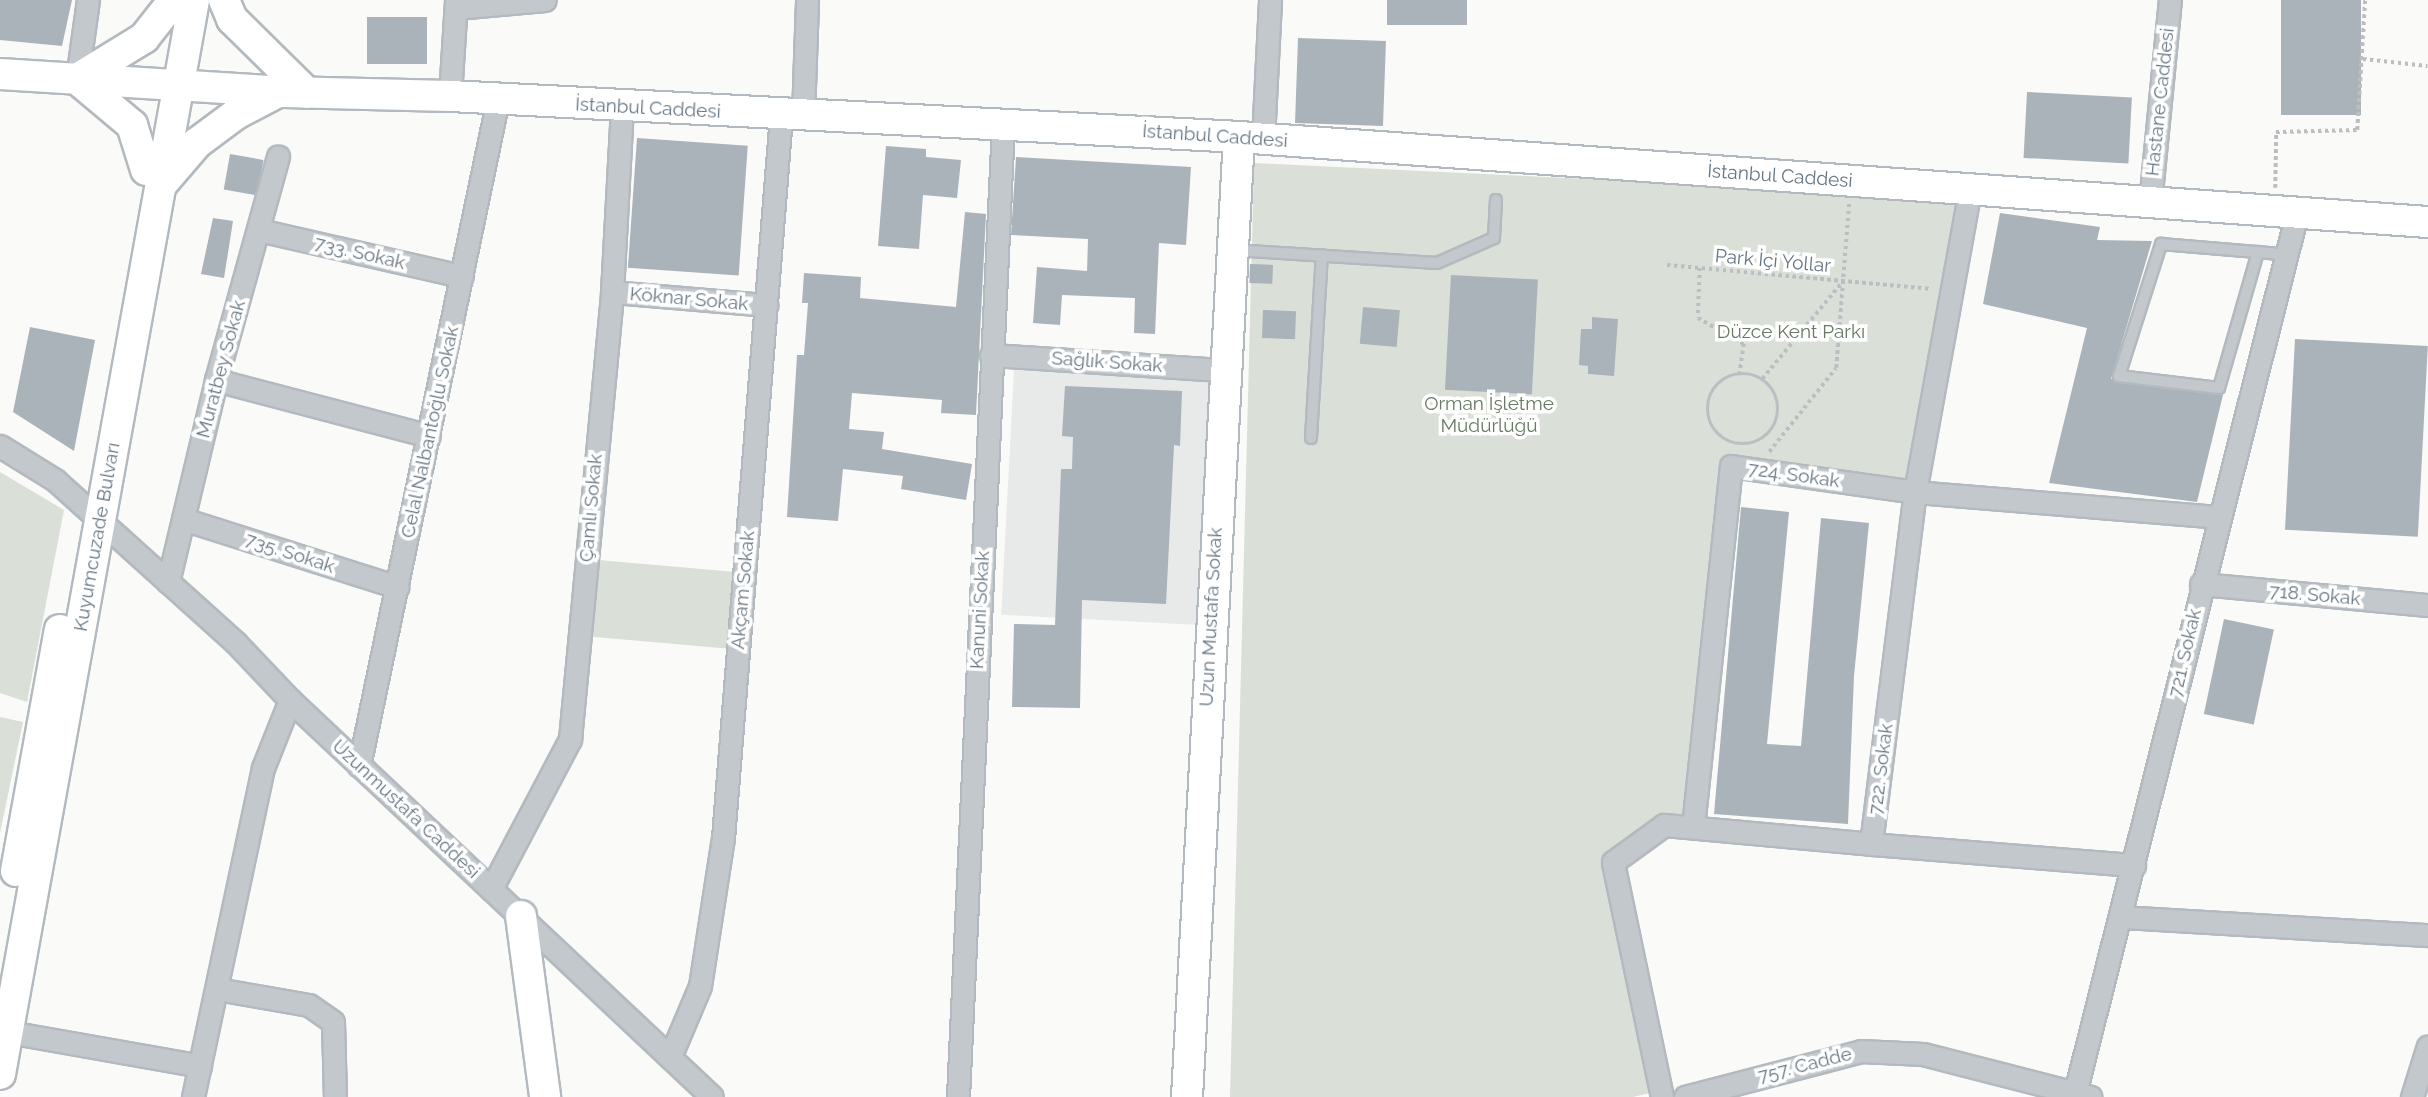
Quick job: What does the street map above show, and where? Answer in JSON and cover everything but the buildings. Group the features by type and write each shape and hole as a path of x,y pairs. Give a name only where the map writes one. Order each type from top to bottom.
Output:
{"main road":[{"path":"174,0 145,37 77,79 132,125 153,178 236,114 293,92 232,19 224,0"},
{"name":"Kuyumcuzade Bulvarı","path":"170,85 174,0"},
{"name":"Kuyumcuzade Bulvarı","path":"0,1074 6,1015 153,178 170,85 194,0"},
{"name":"İstanbul Caddesi","path":"0,74 293,92 450,96 622,108 1003,124 1251,138 2428,222"},
{"name":"Uzun Mustafa Sokak","path":"1186,1097 1231,250 1251,138"},
{"name":"Kuyumcuzade Bulvarı","path":"0,974 36,749 92,516"},
{"path":"521,916 541,1096"}],"street":[{"path":"77,79 88,0"},
{"path":"450,96 456,4 545,0"},
{"name":"Akçam Sokak","path":"670,1057 700,986 723,838 766,305 807,0"},
{"path":"1251,138 1270,0"},
{"name":"Hastane Caddesi","path":"2150,203 2170,0"},
{"name":"Celal Nalbantoğlu Sokak","path":"359,765 498,99"},
{"name":"Çamlı Sokak","path":"491,889 570,739 612,292 622,108"},
{"name":"Kanuni Sokak","path":"958,1097 1003,124"},
{"name":"Muratbey Sokak","path":"168,582 216,380 278,156"},
{"name":"722. Sokak","path":"1871,844 1915,492 1970,190"},
{"name":"721. Sokak","path":"2083,1095 2201,584 2287,255 2286,213"},
{"name":"733. Sokak","path":"259,230 462,276"},
{"name":"Köknar Sokak","path":"612,292 766,305"},
{"name":"Sağlık Sokak","path":"991,355 1223,370"},
{"path":"216,380 429,436"},
{"name":"Uzunmustafa Caddesi","path":"0,446 55,480 168,582 290,701 712,1097"},
{"name":"724. Sokak","path":"1693,827 1731,466 1915,492 2219,517"},
{"name":"735. Sokak","path":"183,519 398,587"},
{"name":"718. Sokak","path":"2201,584 2428,605"},
{"path":"193,1097 263,768 290,701"},
{"path":"1662,1097 1613,862 1664,825 2134,865"},
{"path":"2122,917 2428,936"},
{"path":"217,989 309,1005 333,1022 335,1097"},
{"path":"6,1015 200,1066"},
{"path":"2412,1097 2428,1046"},
{"name":"757. Cadde","path":"1685,1097 1711,1093 1861,1051 1923,1054 2083,1095"}],"lane":[{"path":"1231,250 1437,263 1494,238 1496,200"},
{"path":"2258,252 2219,388 2119,376 2161,244 2258,252 2287,255"},
{"path":"1311,438 1322,255"}],"path":[{"path":"2286,213 2276,132 2357,130 2365,0"},
{"path":"2362,59 2428,66"},
{"name":"Park İçi Yollar","path":"1755,470 1836,368 1851,181"},
{"name":"Park İçi Yollar","path":"1667,265 1952,291"},
{"name":"Park İçi Yollar","path":"1700,268 1698,318 1744,344 1740,374"},
{"name":"Park İçi Yollar","path":"1762,379 1843,281"},
{"path":"1740,374 1762,379 1777,397 1774,426 1764,438 1742,445 1730,443 1712,428 1707,404 1711,393 1728,377 1740,374"},
{"path":"1774,426 1782,435"}],"shaded area":[{"path":"1014,370 1213,380 1200,625 1001,615"}],"green space":[{"name":"Orman İşletme Müdürlüğü","path":"1254,163 1960,197 1908,480 1726,462 1686,815 1609,855 1654,1092 1633,1097 1230,1097"},
{"path":"0,472 64,510 27,702 0,693"},
{"path":"587,559 744,573 738,649 580,636"},
{"path":"0,717 23,722 0,833"}],"park label":[{"name":"Düzce Kent Parkı","path":"1791,332"}]}
